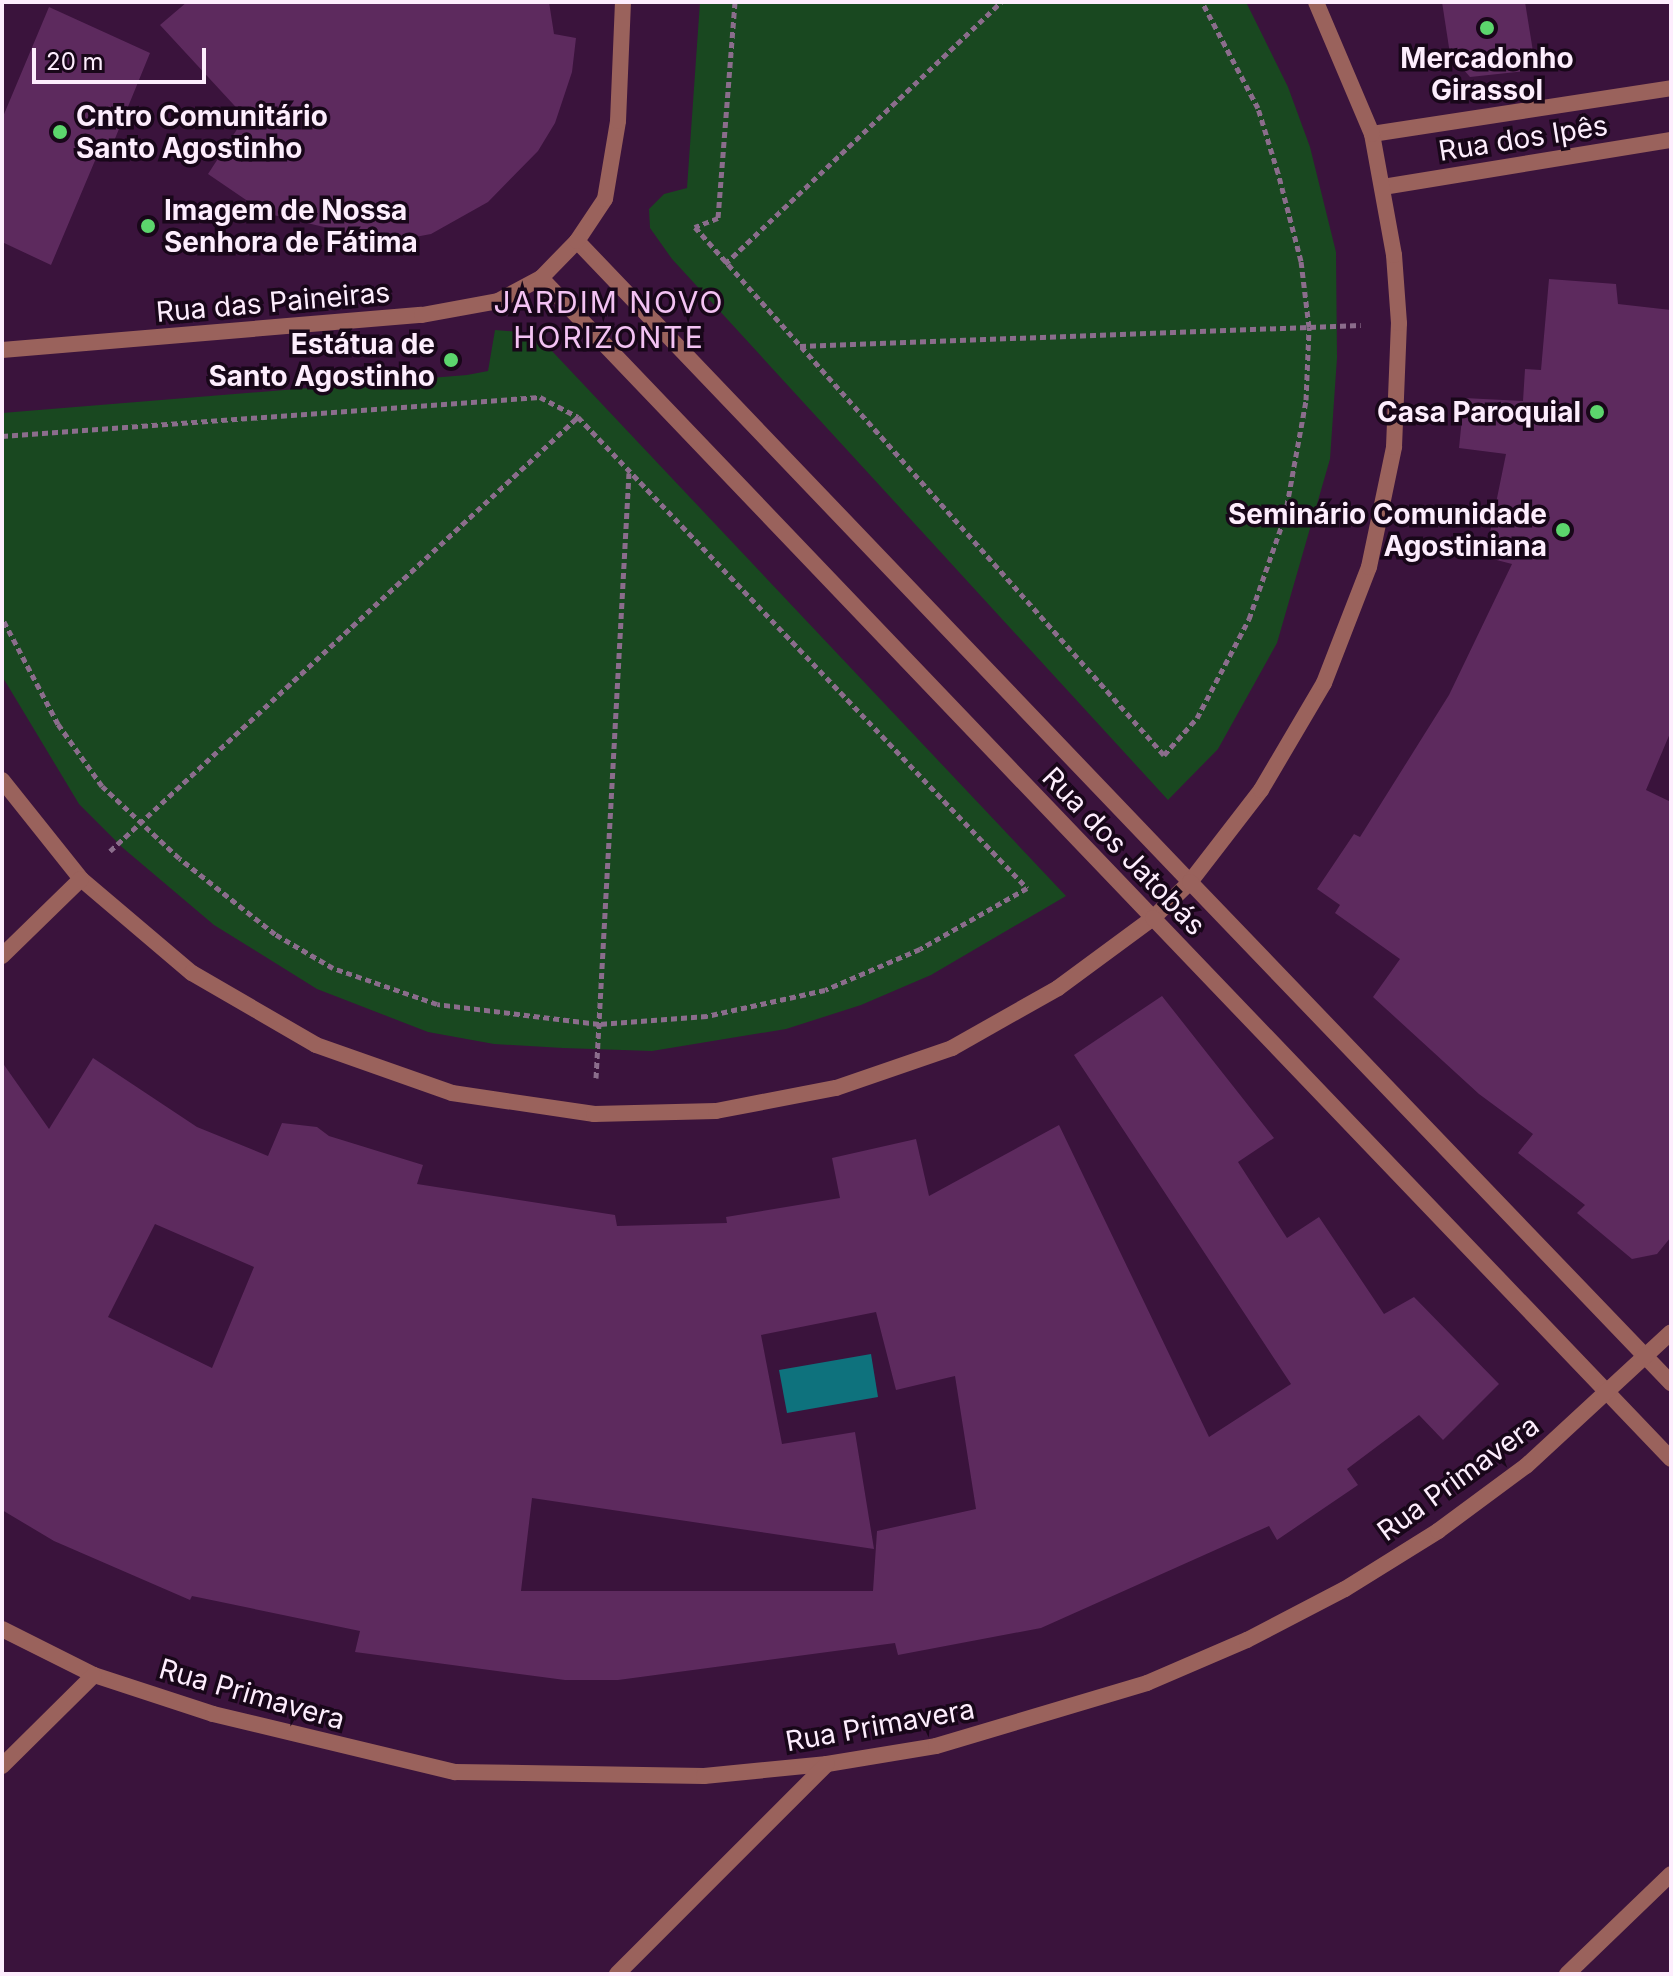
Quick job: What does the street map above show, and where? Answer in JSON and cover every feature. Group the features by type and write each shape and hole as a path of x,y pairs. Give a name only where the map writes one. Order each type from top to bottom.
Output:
{"street":[{"name":"Rua das Paineiras","path":"2,350 422,315 498,301 541,278 577,241 605,199 618,121 623,2"},
{"path":"2,780 81,879 192,973 316,1045 452,1093 594,1114 716,1111 836,1088 952,1048 1058,988 1153,918 1190,882 1261,790 1324,683 1369,567 1394,447 1399,323 1383,187 1372,134 1316,2"},
{"name":"Rua dos Ipês","path":"1372,134 1671,88"},
{"name":"Rua dos Ipês","path":"1383,187 1671,140"},
{"name":"Rua dos Jatobás","path":"577,241 1671,1383"},
{"name":"Rua dos Jatobás","path":"541,278 1671,1459"},
{"path":"2,956 81,879"},
{"name":"Rua Primavera","path":"2,1629 94,1675 213,1714 455,1772 704,1776 827,1764 936,1746 1042,1718 1147,1683 1247,1640 1438,1531 1526,1466 1648,1358 1671,1332"},
{"path":"2,1766 94,1675"},
{"path":"617,1974 827,1764"},
{"path":"1567,1974 1671,1874"}],"path":[{"path":"735,2 718,218 695,227 1164,755 1197,718 1221,677 1269,568 1304,414 1309,327 1301,261 1258,108 1202,2"},
{"path":"725,264 1001,2"},
{"path":"799,346 1399,323"},
{"path":"2,436 540,397 578,417 1027,888 920,949 825,990 707,1016 599,1024 437,1004 333,968 225,897 140,822 102,786 58,724 2,618"},
{"path":"81,879 578,417"},
{"path":"594,1114 629,472"}],"shaded area":[{"path":"700,2 1246,2 1288,87 1310,147 1336,252 1337,358 1330,459 1277,643 1218,749 1168,800 672,259 650,228 649,209 664,194 687,188"},
{"path":"495,330 535,333 1066,896 931,975 861,1005 786,1029 652,1051 563,1048 494,1044 428,1032 317,989 214,925 123,848 79,804 2,676 2,413 467,375 488,371"},
{"path":"871,1354 878,1397 787,1413 779,1370"}],"building":[{"path":"187,2 549,2 554,34 576,38 572,72 555,123 538,151 488,202 431,234 346,250 345,232 265,213 208,174 245,117 160,25"},
{"name":"Mercadonho Girassol","path":"1442,2 1525,2 1536,70 1470,77 1450,54"},
{"name":"Cntro Comunitário Santo Agostinho","path":"49,7 150,53 112,146 102,144 51,265 2,242 2,119"},
{"path":"1549,279 1616,284 1618,304 1671,310 1671,731 1646,790 1671,802 1671,1237 1657,1254 1632,1259 1577,1213 1585,1205 1518,1153 1533,1134 1479,1094 1373,997 1400,959 1335,913 1340,905 1317,889 1354,834 1360,837 1449,695 1512,564 1485,557 1506,454 1459,448 1464,398 1523,401 1525,369 1541,370"},
{"path":"1162,996 1274,1138 1238,1162 1287,1238 1319,1217 1384,1314 1414,1297 1499,1384 1443,1440 1419,1415 1347,1469 1358,1485 1277,1540 1269,1526 1041,1628 898,1655 895,1643 618,1680 565,1680 355,1652 360,1631 192,1596 190,1600 54,1541 2,1510 2,1062 49,1129 93,1058 197,1127 268,1156 282,1123 317,1127 329,1136 423,1165 417,1184 615,1215 617,1226 727,1223 726,1217 840,1198 832,1158 916,1139 929,1196 1059,1125 1209,1437 1291,1384 1074,1055","holes":["155,1224 254,1267 212,1368 108,1317","876,1312 896,1390 955,1376 976,1509 877,1531 873,1591 521,1591 532,1498 874,1549 855,1432 782,1444 761,1335"]}],"place":[{"name":"Mercadonho Girassol","path":"1487,28"},
{"name":"Cntro Comunitário Santo Agostinho","path":"60,132"},
{"name":"Imagem de Nossa Senhora de Fátima","path":"148,226"},
{"name":"Estátua de Santo Agostinho","path":"451,360"},
{"name":"Casa Paroquial","path":"1597,412"},
{"name":"Seminário Comunidade Agostiniana","path":"1563,530"}],"district":[{"name":"JARDIM NOVO HORIZONTE","path":"609,319"}]}
